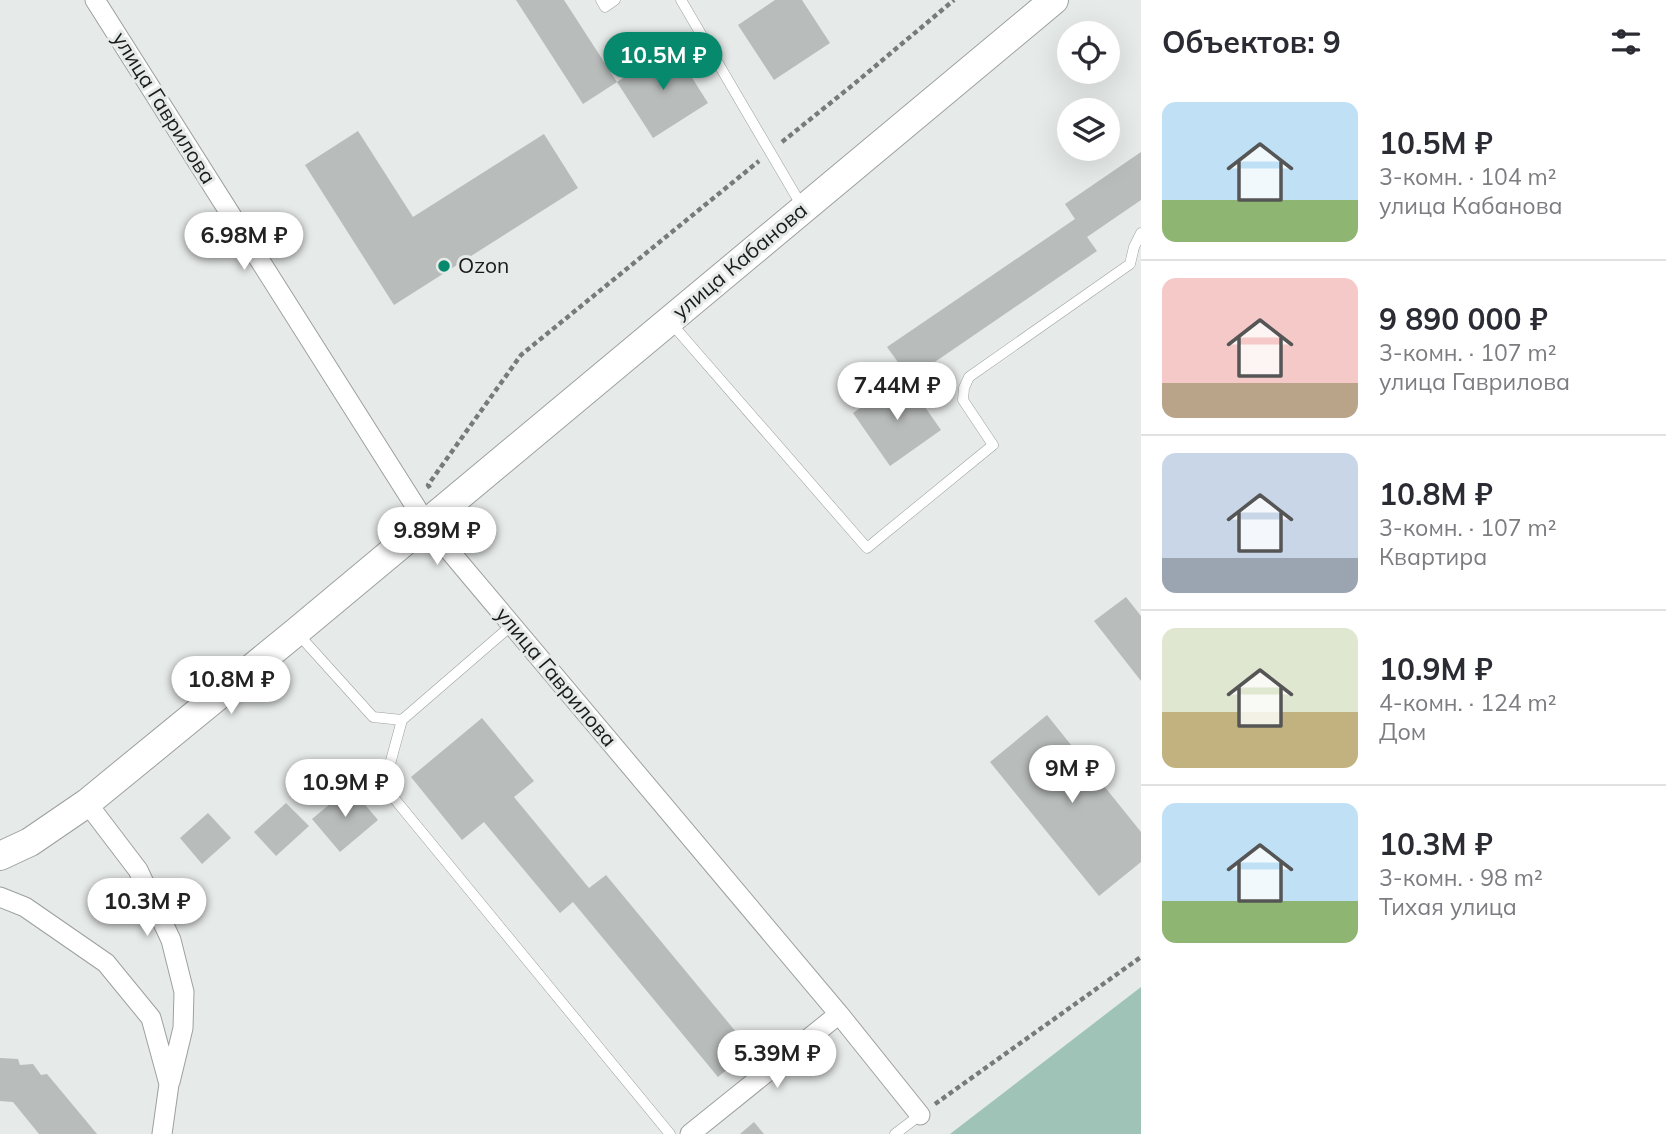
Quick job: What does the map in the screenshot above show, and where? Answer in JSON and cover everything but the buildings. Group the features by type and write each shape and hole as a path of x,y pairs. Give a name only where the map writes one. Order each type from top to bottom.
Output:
{"main road":[{"name":"улица Кабанова","path":"0,856 30,842 87,803 1054,0"}],"street":[{"name":"улица Гаврилова","path":"95,0 435,515 512,625 839,1014 920,1115"},
{"path":"87,803 138,870 171,940 184,992 183,1028 169,1084 162,1134"},
{"path":"0,897 25,907 106,963 151,1018 169,1084"},
{"path":"690,1134 839,1014"}],"lane":[{"path":"601,0 605,6 615,0"},
{"path":"681,0 803,209"},
{"path":"669,320 867,548 993,445 964,400 964,388 970,377 1130,264 1141,233"},
{"path":"512,625 402,720 384,786 670,1134"},
{"path":"296,632 373,717 402,720"},
{"path":"895,1134 920,1115"}],"path":[{"path":"493,536 453,518 435,515 428,485 521,355 854,85 954,0"},
{"path":"920,1115 1141,957"}],"green space":[{"path":"1141,987 1141,1134 950,1134"}],"place":[{"name":"Ozon","path":"444,266"}]}
